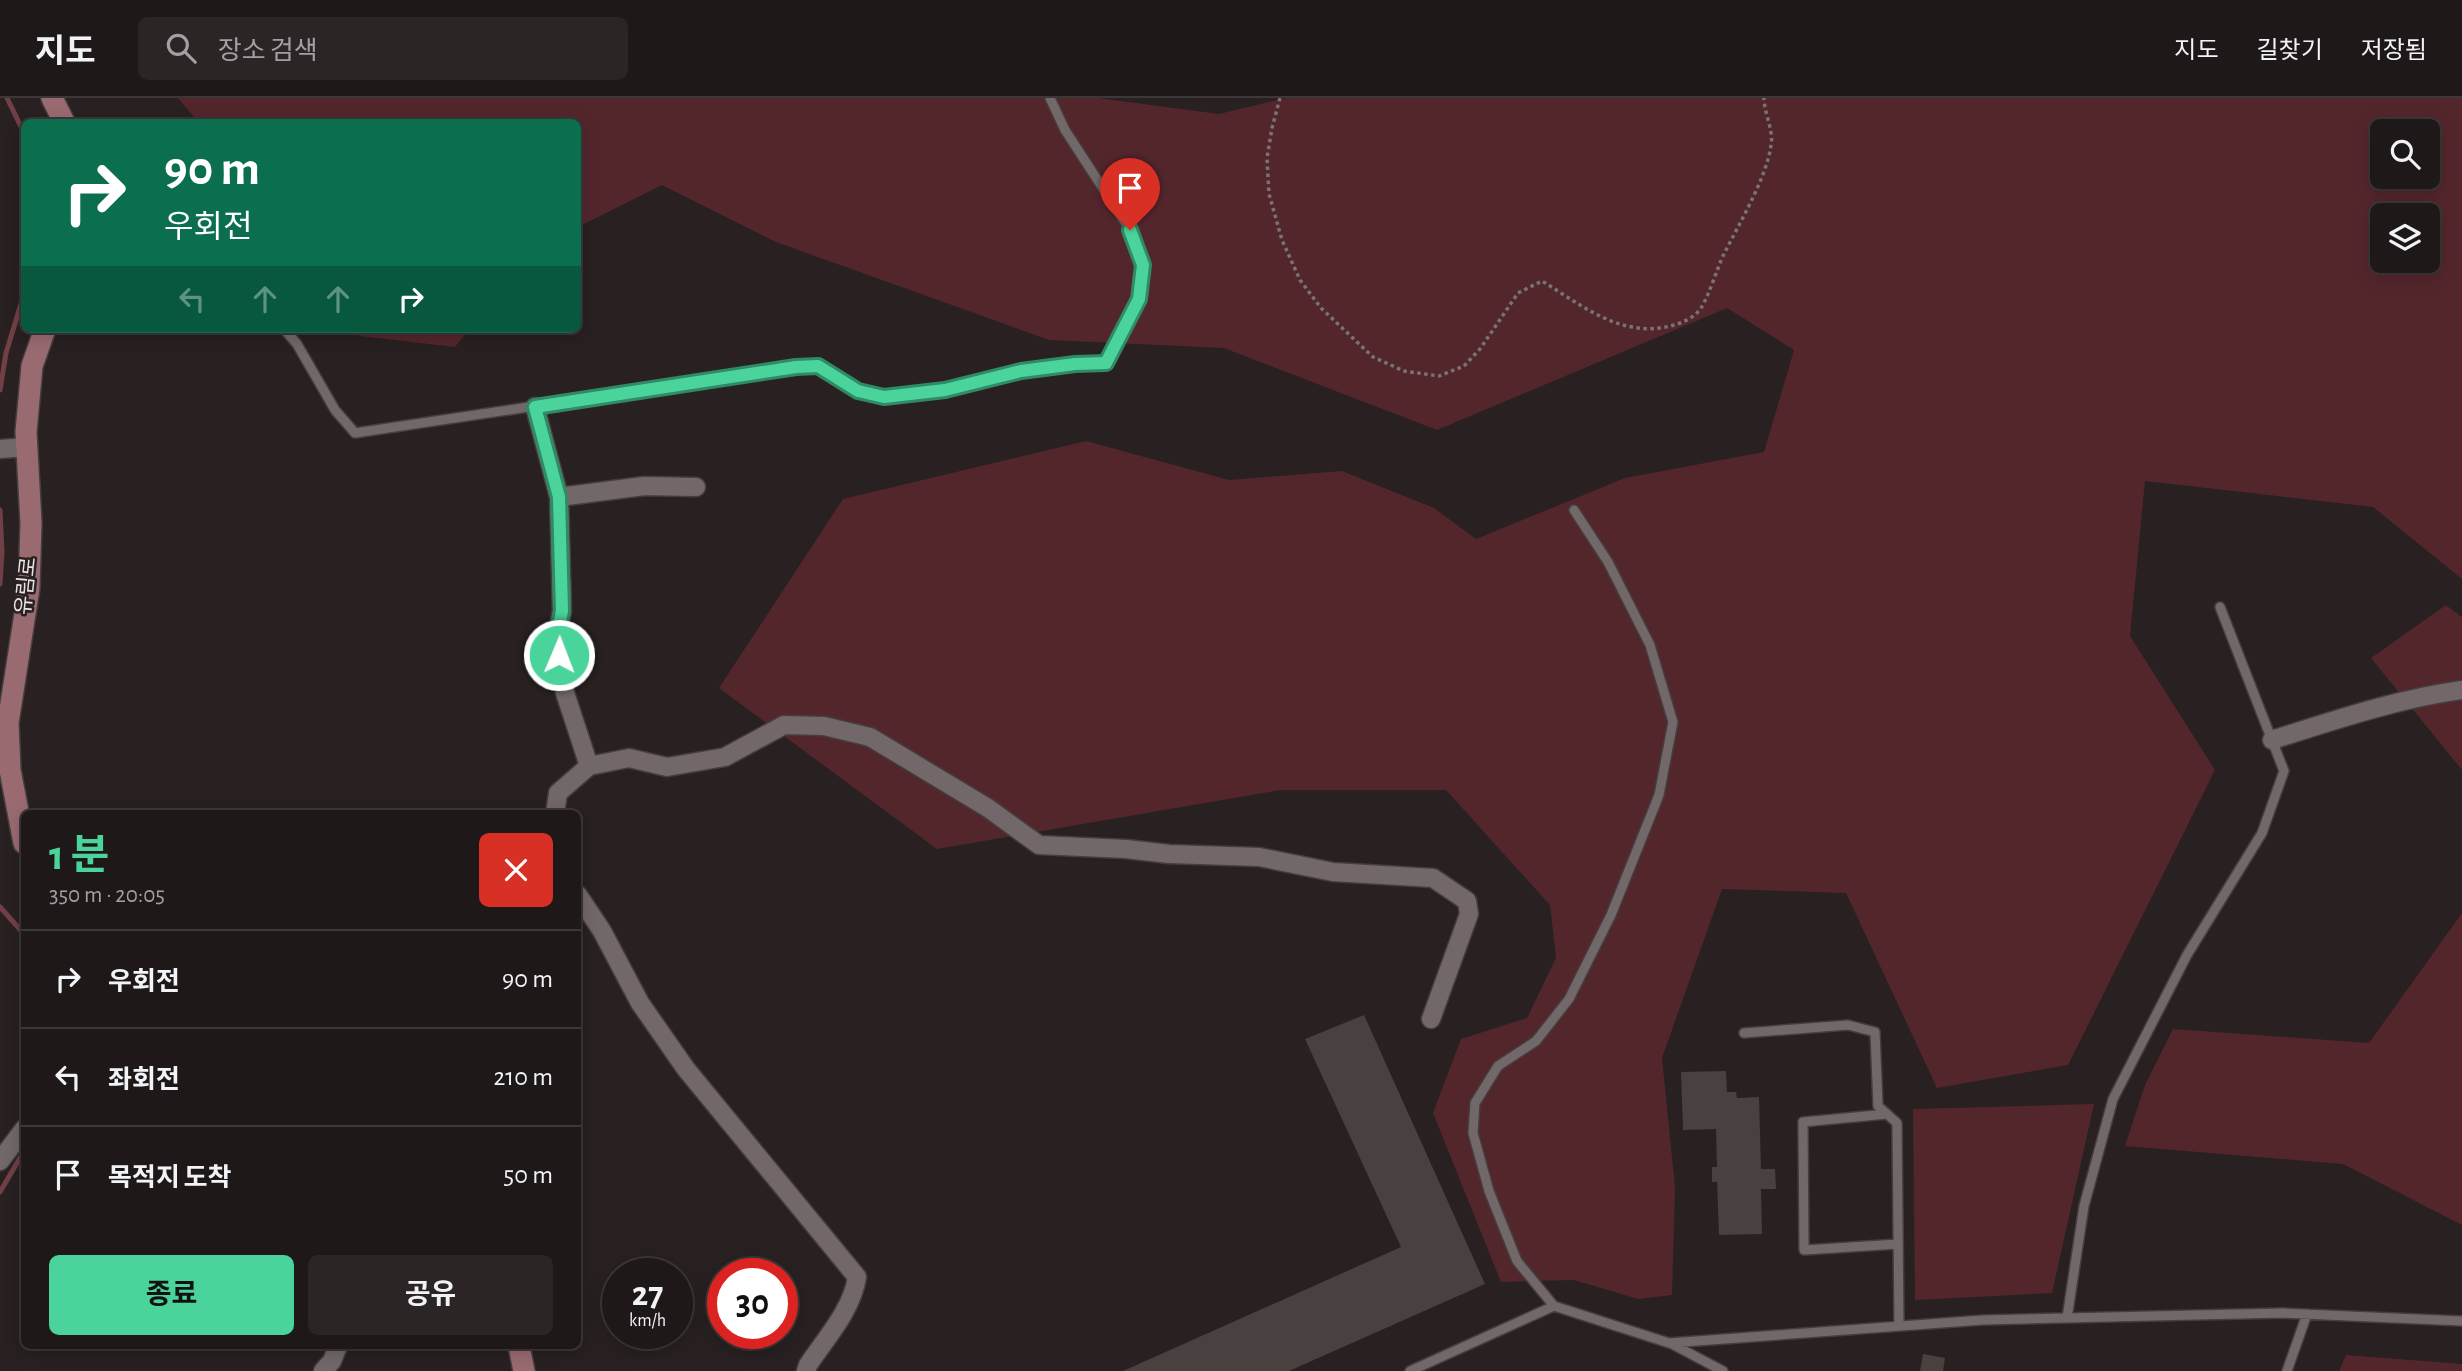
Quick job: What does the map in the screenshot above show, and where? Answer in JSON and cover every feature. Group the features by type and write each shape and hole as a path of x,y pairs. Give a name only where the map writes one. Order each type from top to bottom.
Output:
{"street":[{"path":"52,98 62,119"},
{"name":"유림로","path":"21,827 10,770 8,723 12,669 29,588 31,523 12,448 26,432 32,366 44,333"},
{"path":"535,407 559,497 562,611 557,636 565,692 589,766"},
{"path":"559,497 644,486 696,487"},
{"path":"2272,740 2424,695 2462,690"},
{"path":"556,810 558,793 589,766 629,758 667,767 725,757 784,724 824,726 870,737 988,808 1038,845 1259,857 1333,872 1433,878 1467,901 1469,914 1431,1020"},
{"path":"581,900 602,931 640,1003 686,1069 857,1276 849,1304 806,1371"},
{"path":"0,1161 21,1133"},
{"path":"323,1371 332,1361 337,1349"},
{"path":"520,1349 524,1371"}],"lane":[{"path":"287,333 297,344 335,410 355,433 807,366 818,366 858,391 884,397 945,390 1021,371 1106,363 1139,299 1143,265 1130,230 1065,130 1050,98"},
{"path":"1574,510 1608,562 1650,645 1673,722 1659,795 1611,915 1569,999 1536,1041 1498,1066 1475,1103 1473,1133 1489,1191 1517,1261 1554,1306 1670,1343 1723,1371"},
{"path":"2067,1318 2084,1206 2113,1099 2187,956 2263,833 2284,771 2220,607"},
{"path":"1744,1033 1848,1025 1875,1032 1878,1106 1897,1123 1899,1326"},
{"path":"1887,1114 1803,1122 1804,1250 1898,1244"},
{"path":"1410,1371 1554,1306"},
{"path":"1670,1343 1983,1320 2307,1314 2462,1321"},
{"path":"2287,1371 2307,1314"}],"path":[{"path":"1280,98 1267,158 1269,194 1282,240 1300,280 1321,308 1373,357 1404,371 1439,376 1464,366 1480,349 1518,293 1542,281 1619,326 1664,328 1686,322 1701,308 1715,271 1760,178 1772,144 1764,98"}],"shaded area":[{"path":"178,98 1098,98 1219,114 1286,98 2462,98 2462,579 2373,507 2145,481 2130,636 2215,770 2068,1065 1937,1088 1846,893 1722,889 1662,1058 1675,1187 1672,1295 1638,1299 1574,1280 1501,1282 1433,1113 1461,1039 1527,1018 1556,958 1550,905 1446,790 1280,790 937,849 719,688 843,499 1086,441 1229,480 1342,471 1434,508 1476,539 1625,478 1764,452 1794,350 1727,308 1437,430 1224,348 1049,340 776,242 662,185 581,226 581,119 196,119"},
{"path":"360,333 467,333 455,347 359,336"},
{"path":"2446,605 2462,617 2462,770 2371,658"},
{"path":"2462,913 2462,1225 2343,1164 2125,1146 2145,1085 2173,1029 2369,1043"},
{"path":"2094,1104 2052,1293 1915,1300 1913,1109"},
{"path":"2346,1355 2462,1364 2462,1371 2339,1371"}],"building":[{"path":"1364,1015 1485,1284 1289,1371 1123,1371 1401,1247 1305,1039"},
{"path":"1726,1071 1727,1092 1736,1092 1737,1098 1759,1097 1761,1169 1775,1169 1776,1189 1761,1189 1762,1234 1719,1235 1717,1182 1712,1182 1712,1167 1717,1167 1716,1129 1683,1130 1681,1072"},
{"path":"1923,1354 1945,1358 1943,1371 1920,1371"}],"waterway":[{"path":"7,98 21,127"},
{"path":"0,390 6,353 21,304"},
{"path":"0,510 0,584"},
{"path":"0,907 21,931"},
{"path":"0,1192 21,1156"}],"route":[{"path":"559,655 557,636 562,611 559,497 535,407 796,367 818,366 858,391 884,397 945,390 1021,371 1106,363 1139,299 1143,265 1130,230"}]}
